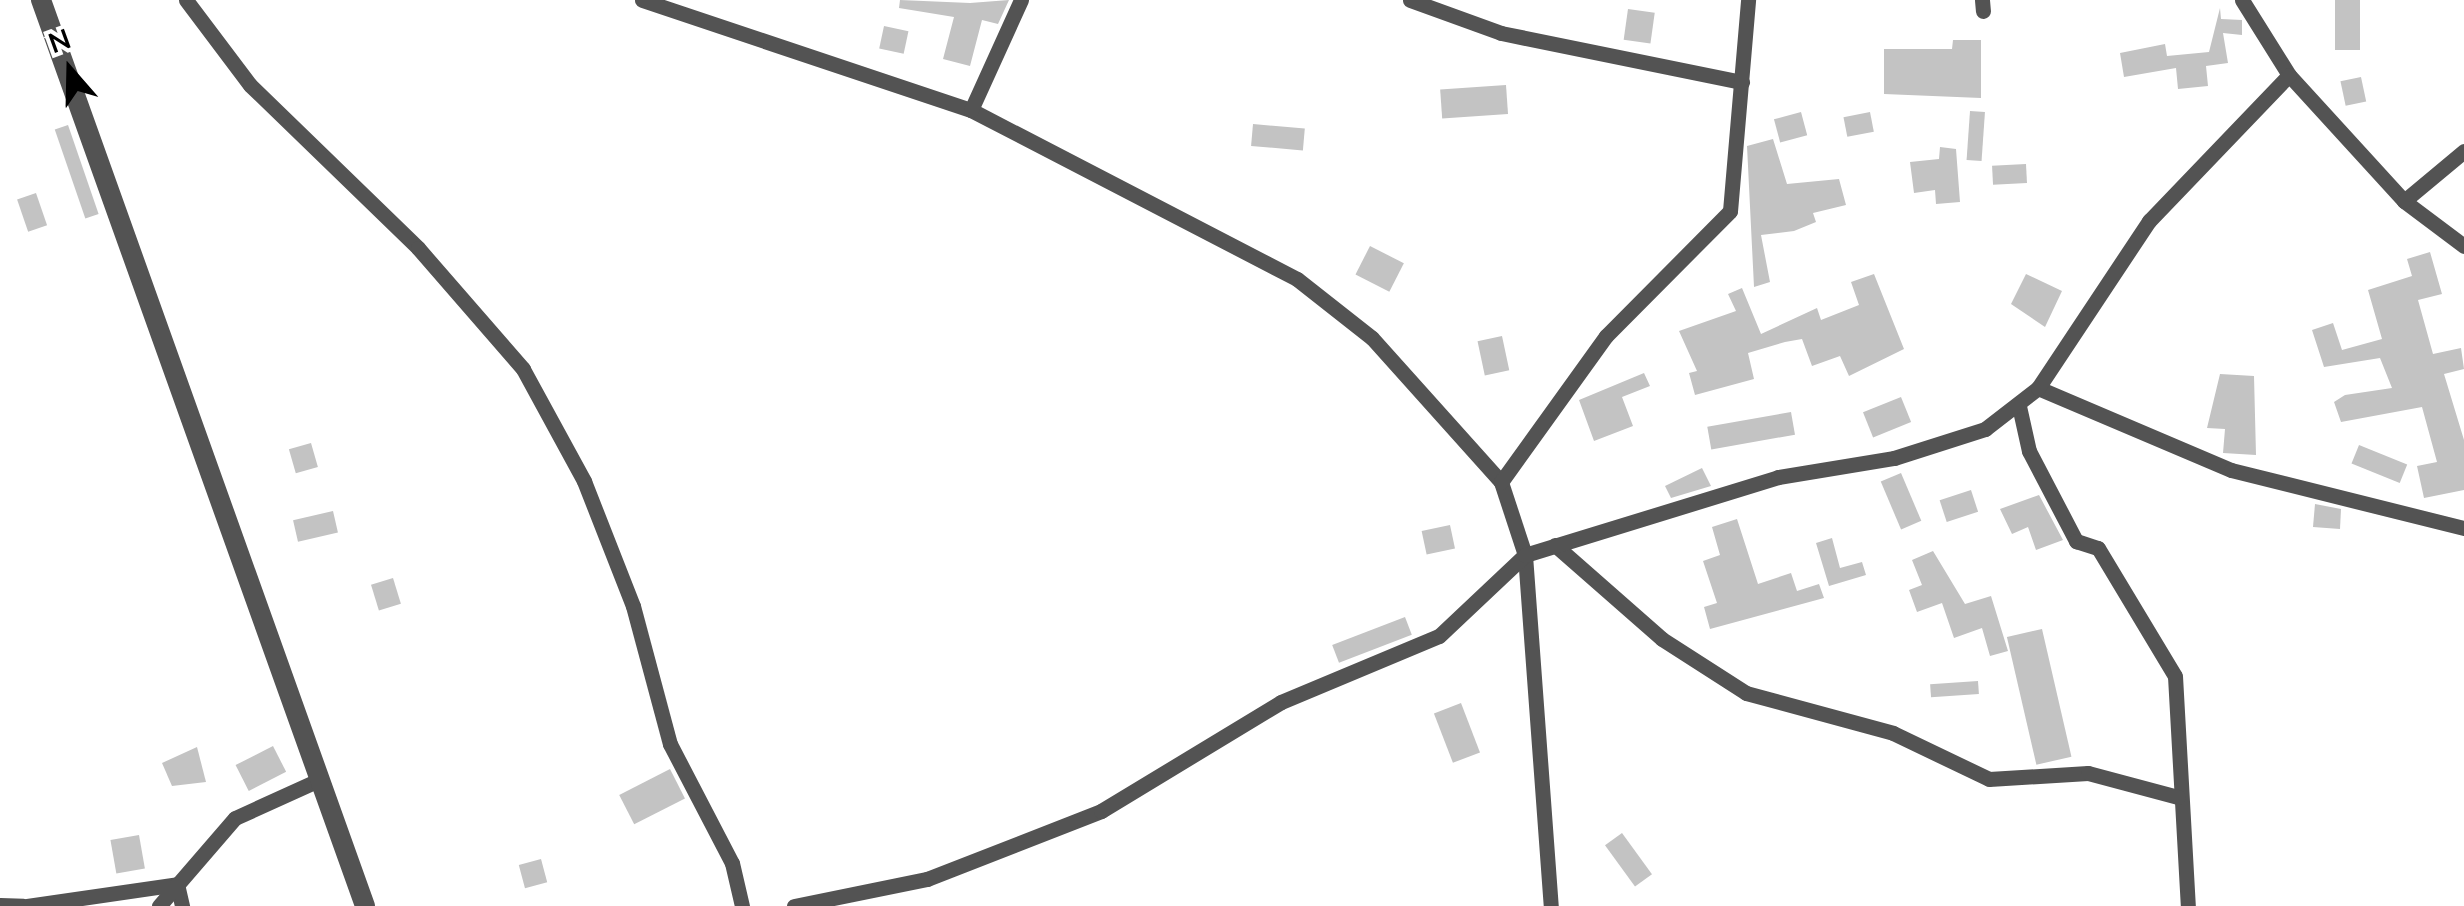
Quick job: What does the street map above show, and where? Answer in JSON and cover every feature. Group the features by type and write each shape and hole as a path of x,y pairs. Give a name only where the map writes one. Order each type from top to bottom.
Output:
{"street":[{"path":"42,0 365,906"},
{"path":"186,0 250,85 418,248 523,369 584,480 633,606 670,744 732,863 742,906"},
{"path":"642,0 971,110 1297,279 1372,338 1501,482 1525,555 1552,906"},
{"path":"971,110 1022,0"},
{"path":"1410,0 1501,32 1742,82"},
{"path":"1501,482 1606,336 1730,211 1748,0"},
{"path":"2242,0 2289,76 2404,201 2464,246"},
{"path":"794,906 928,879 1102,811 1281,702 1439,636 1525,555 1778,477 1947,446 2018,406 2038,388 2149,221 2289,76"},
{"path":"2404,201 2464,151"},
{"path":"2038,388 2214,465 2464,528"},
{"path":"2018,406 2030,452 2076,541 2098,548 2175,676 2178,797 2188,906"},
{"path":"1555,545 1662,639 1746,693 1893,733 1989,779 2088,773 2178,797"},
{"path":"158,906 235,818 321,779"},
{"path":"0,905 25,906 177,884"},
{"path":"177,884 182,906"}],"building":[{"path":"900,0 1009,0 998,24 982,20 970,66 943,59 954,17 899,8"},
{"path":"2335,0 2360,0 2360,50 2335,50"},
{"path":"2220,8 2221,19 2242,20 2242,35 2223,33 2228,63 2206,66 2208,86 2178,89 2176,68 2124,77 2120,53 2165,44 2167,56 2209,52"},
{"path":"1628,9 1655,13 1650,43 1624,40"},
{"path":"884,26 908,31 904,54 879,48"},
{"path":"1953,40 1981,40 1981,98 1884,94 1884,49 1952,49"},
{"path":"2361,77 2366,101 2346,106 2340,81"},
{"path":"1506,85 1508,114 1442,119 1440,90"},
{"path":"1970,111 1985,112 1982,161 1967,160"},
{"path":"1801,112 1807,135 1780,142 1774,119"},
{"path":"1870,112 1874,132 1847,137 1843,117"},
{"path":"1253,124 1305,129 1303,150 1251,146"},
{"path":"68,125 99,214 85,218 55,130"},
{"path":"1773,139 1787,184 1839,179 1846,205 1813,213 1816,222 1794,231 1761,235 1770,282 1754,287 1747,146"},
{"path":"1940,147 1956,149 1960,202 1936,204 1935,190 1914,193 1910,162 1939,159"},
{"path":"2026,164 2027,183 1993,185 1992,166"},
{"path":"36,193 47,225 28,232 17,200"},
{"path":"1370,246 1404,263 1389,292 1355,275"},
{"path":"2430,252 2442,294 2418,300 2433,354 2461,348 2464,369 2444,374 2464,440 2464,490 2424,498 2417,466 2437,462 2422,407 2341,422 2334,402 2345,395 2392,388 2380,358 2324,367 2312,330 2333,323 2342,350 2382,339 2368,290 2412,276 2407,259"},
{"path":"1874,274 1904,349 1849,376 1840,356 1812,366 1802,339 1785,342 1748,353 1754,379 1695,395 1689,373 1697,371 1679,331 1736,311 1728,294 1742,288 1761,334 1817,308 1821,320 1859,305 1851,282"},
{"path":"2026,274 2062,291 2045,327 2011,304"},
{"path":"1502,336 1509,370 1485,375 1478,341"},
{"path":"1644,373 1650,386 1622,397 1633,426 1594,441 1579,400"},
{"path":"2220,374 2254,376 2256,455 2223,453 2225,429 2207,428"},
{"path":"1901,397 1911,422 1873,437 1863,412"},
{"path":"1791,412 1795,435 1711,449 1707,427"},
{"path":"311,443 318,467 296,473 289,449"},
{"path":"2359,445 2407,464 2400,483 2352,464"},
{"path":"1702,468 1711,486 1671,498 1665,486"},
{"path":"1901,473 1921,521 1901,529 1881,482"},
{"path":"1971,490 1978,512 1947,522 1940,500"},
{"path":"2039,495 2063,540 2036,550 2028,527 2012,534 2000,509"},
{"path":"2315,504 2341,509 2340,529 2313,527"},
{"path":"333,511 338,532 298,542 293,520"},
{"path":"1737,519 1758,584 1791,573 1797,591 1819,584 1824,598 1710,629 1704,607 1717,603 1703,561 1720,555 1712,527"},
{"path":"1450,525 1455,548 1427,555 1422,531"},
{"path":"1832,538 1840,568 1862,562 1866,575 1829,586 1816,543"},
{"path":"1933,551 1965,604 1991,596 2008,651 1990,656 1982,628 1954,638 1942,603 1917,612 1909,590 1922,585 1912,560"},
{"path":"393,578 401,604 379,611 371,585"},
{"path":"1405,617 1412,635 1339,663 1332,645"},
{"path":"2042,629 2071,757 2036,765 2007,637"},
{"path":"1978,681 1979,694 1931,697 1930,684"},
{"path":"1461,703 1480,752 1453,763 1434,713"},
{"path":"273,746 286,772 249,791 236,765"},
{"path":"197,747 206,782 172,786 162,763"},
{"path":"670,769 685,798 634,824 619,795"},
{"path":"1622,833 1652,874 1635,887 1605,845"},
{"path":"139,835 145,868 116,874 110,840"},
{"path":"541,859 547,882 525,888 519,865"}]}
